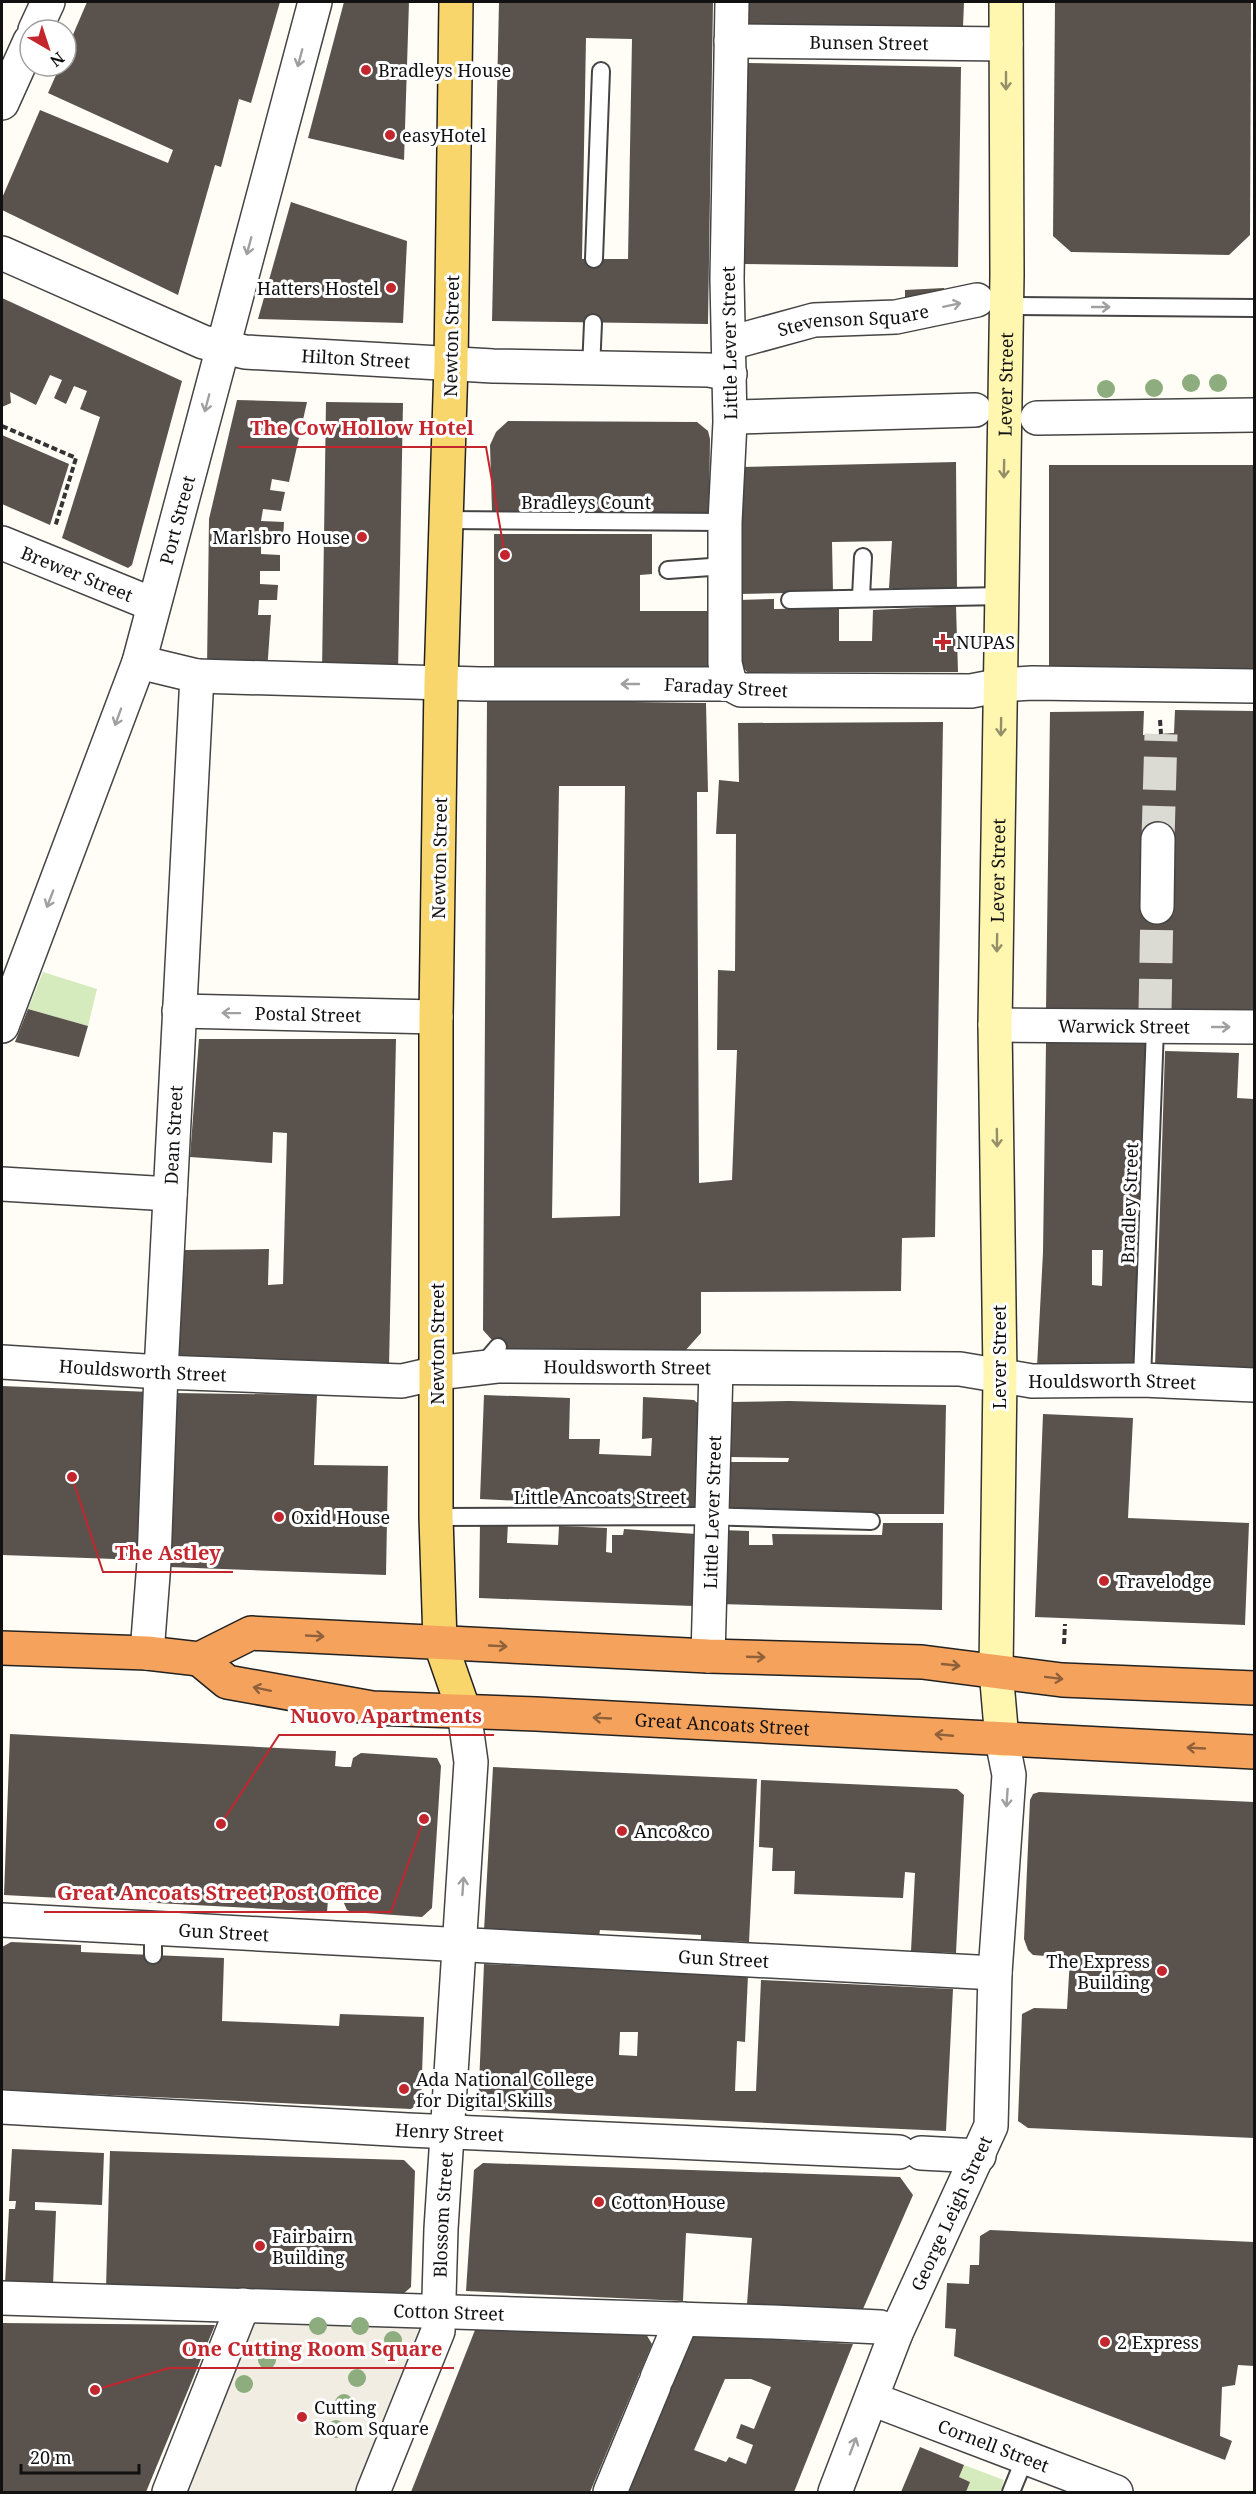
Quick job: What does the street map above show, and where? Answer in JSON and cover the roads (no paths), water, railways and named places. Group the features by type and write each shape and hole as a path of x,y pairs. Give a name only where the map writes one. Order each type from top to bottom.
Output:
{"highway":[{"path":"2,1648 147,1653 199,1659 251,1634 708,1656 922,1662 1062,1680 1254,1688"},
{"name":"Great Ancoats Street","path":"199,1659 227,1682 372,1708 1254,1752"}],"main road":[{"name":"Newton Street","path":"456,2 452,364 441,682 436,1017 436,1517 440,1642 464,1711"}],"street":[{"path":"41,18 48,2"},
{"name":"Port Street","path":"2,1026 139,662 152,604 315,2"},
{"name":"Little Lever Street","path":"730,684 725,663 725,522 730,358 727,279 732,2"},
{"name":"Lever Street","path":"1002,1740 996,1670 1000,1375 995,1025 1003,596 992,303 1006,44 1006,2"},
{"name":"Bunsen Street","path":"731,41 1006,44"},
{"path":"2,103 18,68"},
{"name":"Hilton Street","path":"2,253 203,342 252,353 591,369 709,370 730,358"},
{"name":"Stevenson Square","path":"730,358 782,327 814,320 896,317 992,303"},
{"path":"724,417 975,410"},
{"path":"1038,418 1254,415"},
{"name":"Brewer Street","path":"2,543 152,604"},
{"path":"139,662 196,676"},
{"name":"Faraday Street","path":"196,676 441,682 730,684 741,690 971,691 1002,685 1254,686"},
{"name":"Dean Street","path":"147,1653 154,1562 161,1372 196,676"},
{"path":"1157,908 1158,839"},
{"name":"Postal Street","path":"179,1011 436,1017"},
{"name":"Warwick Street","path":"995,1025 1254,1027"},
{"path":"2,1184 170,1194"},
{"name":"Houldsworth Street","path":"2,1362 161,1372 402,1381 489,1357 960,1370 1032,1381 1142,1380 1254,1385"},
{"name":"Little Lever Street","path":"702,1363 713,1517 708,1656"},
{"name":"Blossom Street","path":"373,2493 438,2331 452,1944 471,1762 464,1711"},
{"name":"George Leigh Street","path":"835,2493 896,2333 991,2126 995,1972 1009,1775 1002,1740"},
{"name":"Gun Street","path":"2,1920 153,1942 649,1943 720,1966 995,1972"},
{"name":"Henry Street","path":"2,2107 979,2156"},
{"name":"Cotton Street","path":"2,2298 682,2319 880,2327 896,2333"},
{"path":"169,2493 243,2305"},
{"path":"610,2493 682,2319"},
{"name":"Cornell Street","path":"872,2399 1116,2493"}],"lane":[{"path":"594,259 601,72"},
{"name":"Stevenson Square","path":"992,303 1254,308"},
{"path":"591,369 593,323"},
{"name":"Bradleys Count","path":"446,520 725,522"},
{"path":"861,597 863,557"},
{"path":"668,570 725,566"},
{"path":"790,600 1003,596"},
{"name":"Bradley Street","path":"1142,1380 1155,1028"},
{"name":"Little Ancoats Street","path":"436,1517 713,1517 871,1521"},
{"path":"1011,2493 1025,2458"}],"tunnel":[{"path":"1158,839 1161,734"},
{"path":"1155,1012 1157,907"}],"place":[{"name":"Bradleys House","path":"366,70"},
{"name":"easyHotel","path":"390,135"},
{"name":"Hatters Hostel","path":"391,288"},
{"name":"Marlsbro House","path":"362,537"},
{"name":"The Cow Hollow Hotel","path":"505,555"},
{"name":"NUPAS","path":"943,642"},
{"name":"The Astley","path":"72,1477"},
{"name":"Oxid House","path":"279,1517"},
{"name":"Travelodge","path":"1104,1581"},
{"name":"Great Ancoats Street Post Office","path":"424,1819"},
{"name":"Nuovo Apartments","path":"221,1824"},
{"name":"Anco&co","path":"622,1831"},
{"name":"The Express Building","path":"1162,1971"},
{"name":"Ada National College for Digital Skills","path":"404,2089"},
{"name":"Cotton House","path":"599,2202"},
{"name":"Fairbairn Building","path":"260,2246"},
{"name":"2 Express","path":"1105,2342"},
{"name":"One Cutting Room Square","path":"95,2390"},
{"name":"Cutting Room Square","path":"302,2417"}]}
